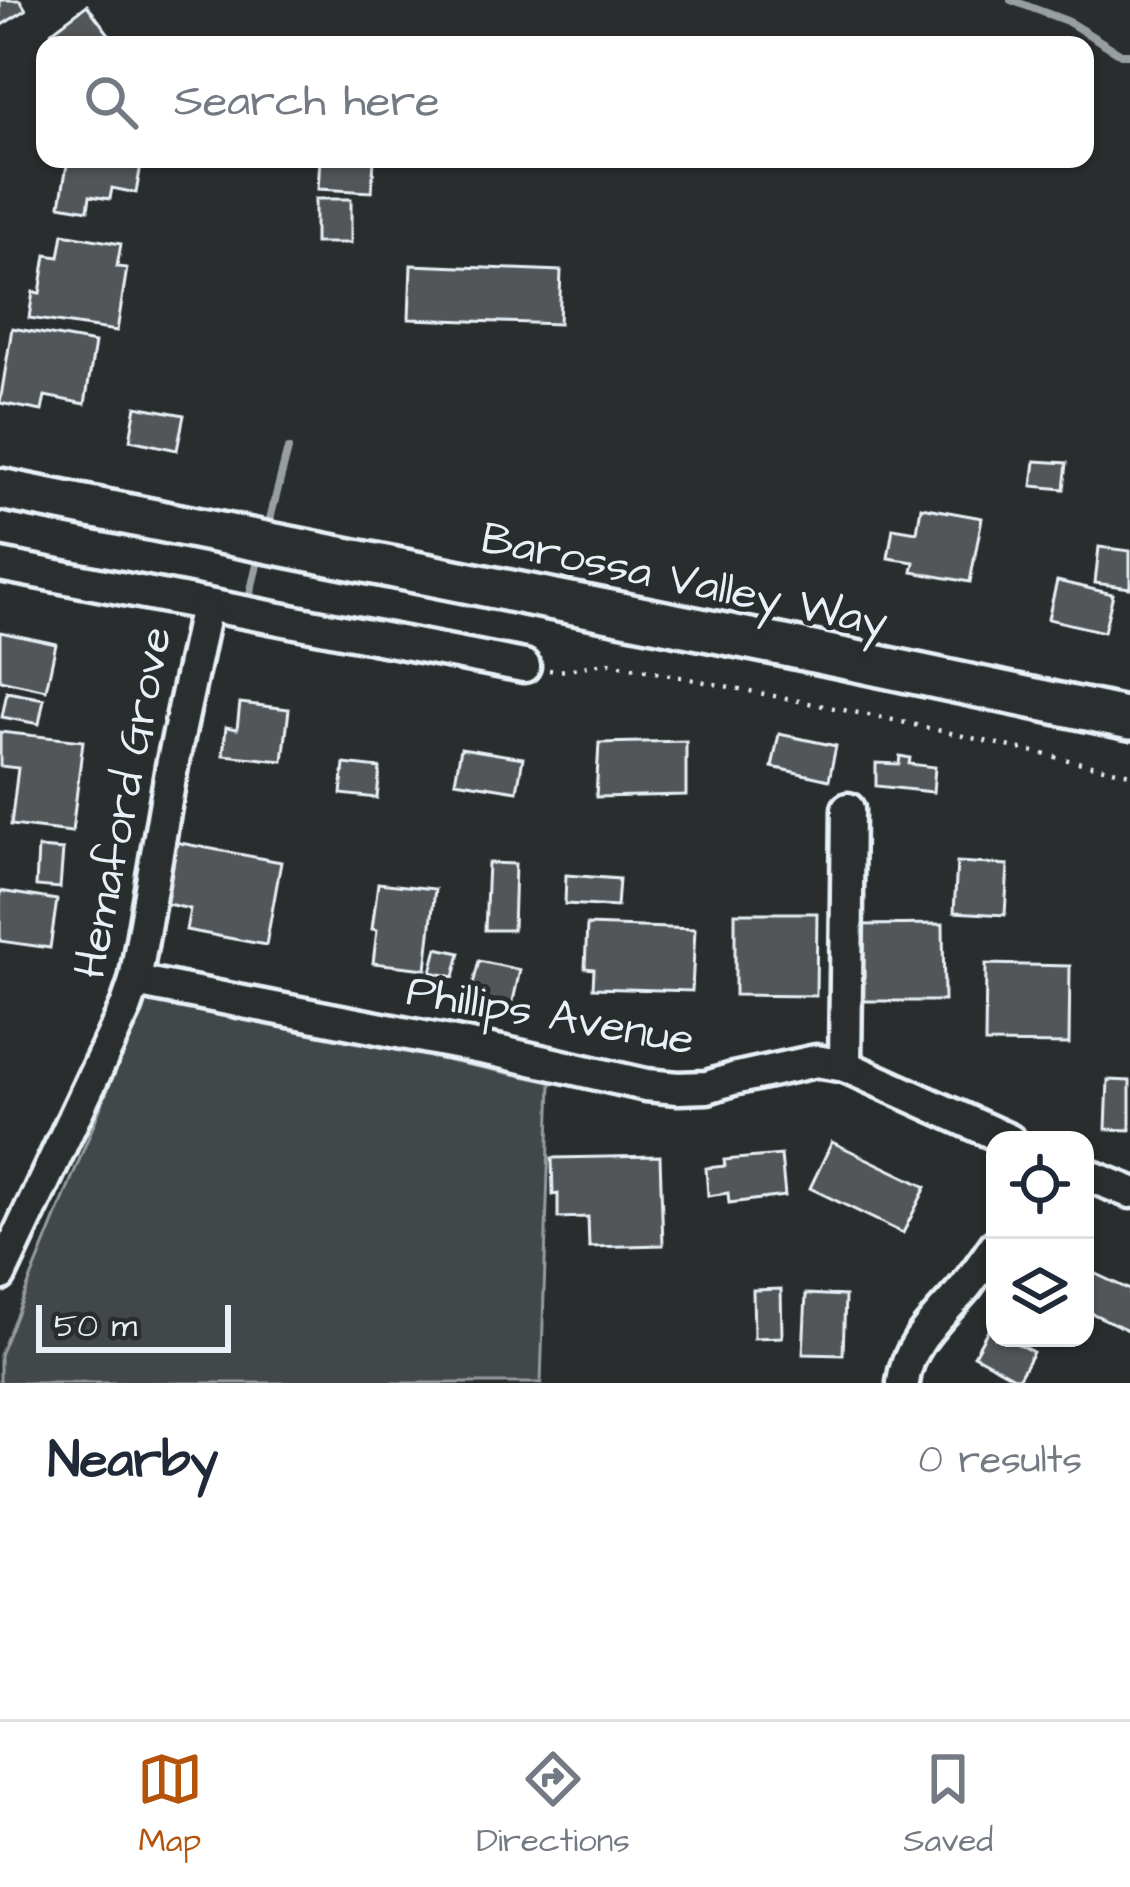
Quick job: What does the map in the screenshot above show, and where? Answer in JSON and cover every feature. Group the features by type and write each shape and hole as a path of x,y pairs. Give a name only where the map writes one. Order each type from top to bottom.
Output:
{"main road":[{"name":"Barossa Valley Way","path":"0,489 1130,719"}],"street":[{"path":"0,566 524,667"},
{"name":"Hemaford Grove","path":"0,1275 135,981 172,766 206,606"},
{"path":"845,1066 848,809"},
{"name":"Phillips Avenue","path":"135,981 646,1085 707,1087 816,1061 845,1066 990,1131"},
{"path":"1094,1178 1130,1192"},
{"path":"903,1383 912,1350 986,1259"}],"path":[{"path":"524,667 563,672 611,663 1130,775"}],"shaded area":[{"path":"145,998 551,1082 541,1383 0,1383 0,1355"}],"building":[{"path":"0,0 20,0 26,10 0,26"},
{"path":"87,5 110,36 54,36 51,32"},
{"path":"66,168 140,168 136,193 112,188 110,199 90,196 88,210 60,205"},
{"path":"319,168 373,168 372,192 318,189"},
{"path":"315,199 351,199 351,243 315,243"},
{"path":"63,234 121,244 117,267 127,268 117,331 29,318 33,292 40,293 46,255 59,257"},
{"path":"411,265 561,271 559,324 409,319"},
{"path":"12,328 95,343 85,404 45,396 42,411 0,403"},
{"path":"136,406 184,415 177,450 130,440"},
{"path":"1035,461 1067,463 1064,489 1032,486"},
{"path":"921,507 982,518 970,582 912,572 914,562 888,558 893,528 917,532"},
{"path":"1099,547 1130,551 1130,588 1095,583"},
{"path":"1057,581 1113,594 1104,632 1048,619"},
{"path":"0,632 56,644 46,690 0,680"},
{"path":"7,692 44,699 39,724 2,717"},
{"path":"240,703 289,709 283,761 223,755 226,727 237,729"},
{"path":"0,732 83,741 72,832 11,825 18,768 0,766"},
{"path":"779,734 836,746 829,780 772,767"},
{"path":"686,741 686,795 596,797 599,743"},
{"path":"461,748 523,758 517,791 455,781"},
{"path":"900,756 910,758 909,764 935,767 933,792 876,786 876,763 899,764"},
{"path":"344,764 380,768 377,798 341,794"},
{"path":"175,842 281,862 266,945 186,930 190,909 163,903"},
{"path":"38,848 63,850 60,888 36,886"},
{"path":"957,862 1008,865 1005,915 954,912"},
{"path":"488,863 515,864 513,930 485,930"},
{"path":"566,875 619,879 617,907 565,904"},
{"path":"378,883 435,889 426,969 373,963"},
{"path":"0,891 57,900 50,948 0,941"},
{"path":"735,913 817,913 816,996 735,995"},
{"path":"943,924 944,1001 859,1001 858,925"},
{"path":"587,925 695,929 692,991 593,988 594,969 585,968"},
{"path":"437,948 460,953 454,977 431,972"},
{"path":"479,961 520,970 511,1010 469,1000"},
{"path":"986,964 1070,966 1069,1044 985,1043"},
{"path":"1108,1080 1130,1081 1130,1130 1106,1129"},
{"path":"832,1142 926,1187 903,1233 810,1188"},
{"path":"781,1155 785,1196 729,1203 728,1193 708,1196 706,1168 725,1166 724,1160"},
{"path":"660,1156 663,1245 589,1247 588,1217 558,1218 552,1158"},
{"path":"1094,1273 1130,1290 1130,1331 1094,1314"},
{"path":"781,1289 782,1337 754,1338 753,1290"},
{"path":"806,1294 845,1296 843,1355 803,1354"},
{"path":"986,1333 986,1347 1023,1347 1033,1352 1018,1379 974,1355"}],"waterway":[{"path":"1011,0 1067,21 1092,36"},
{"path":"1094,38 1121,54 1130,54"},
{"path":"270,519 288,449"},
{"path":"248,602 257,565"}]}
